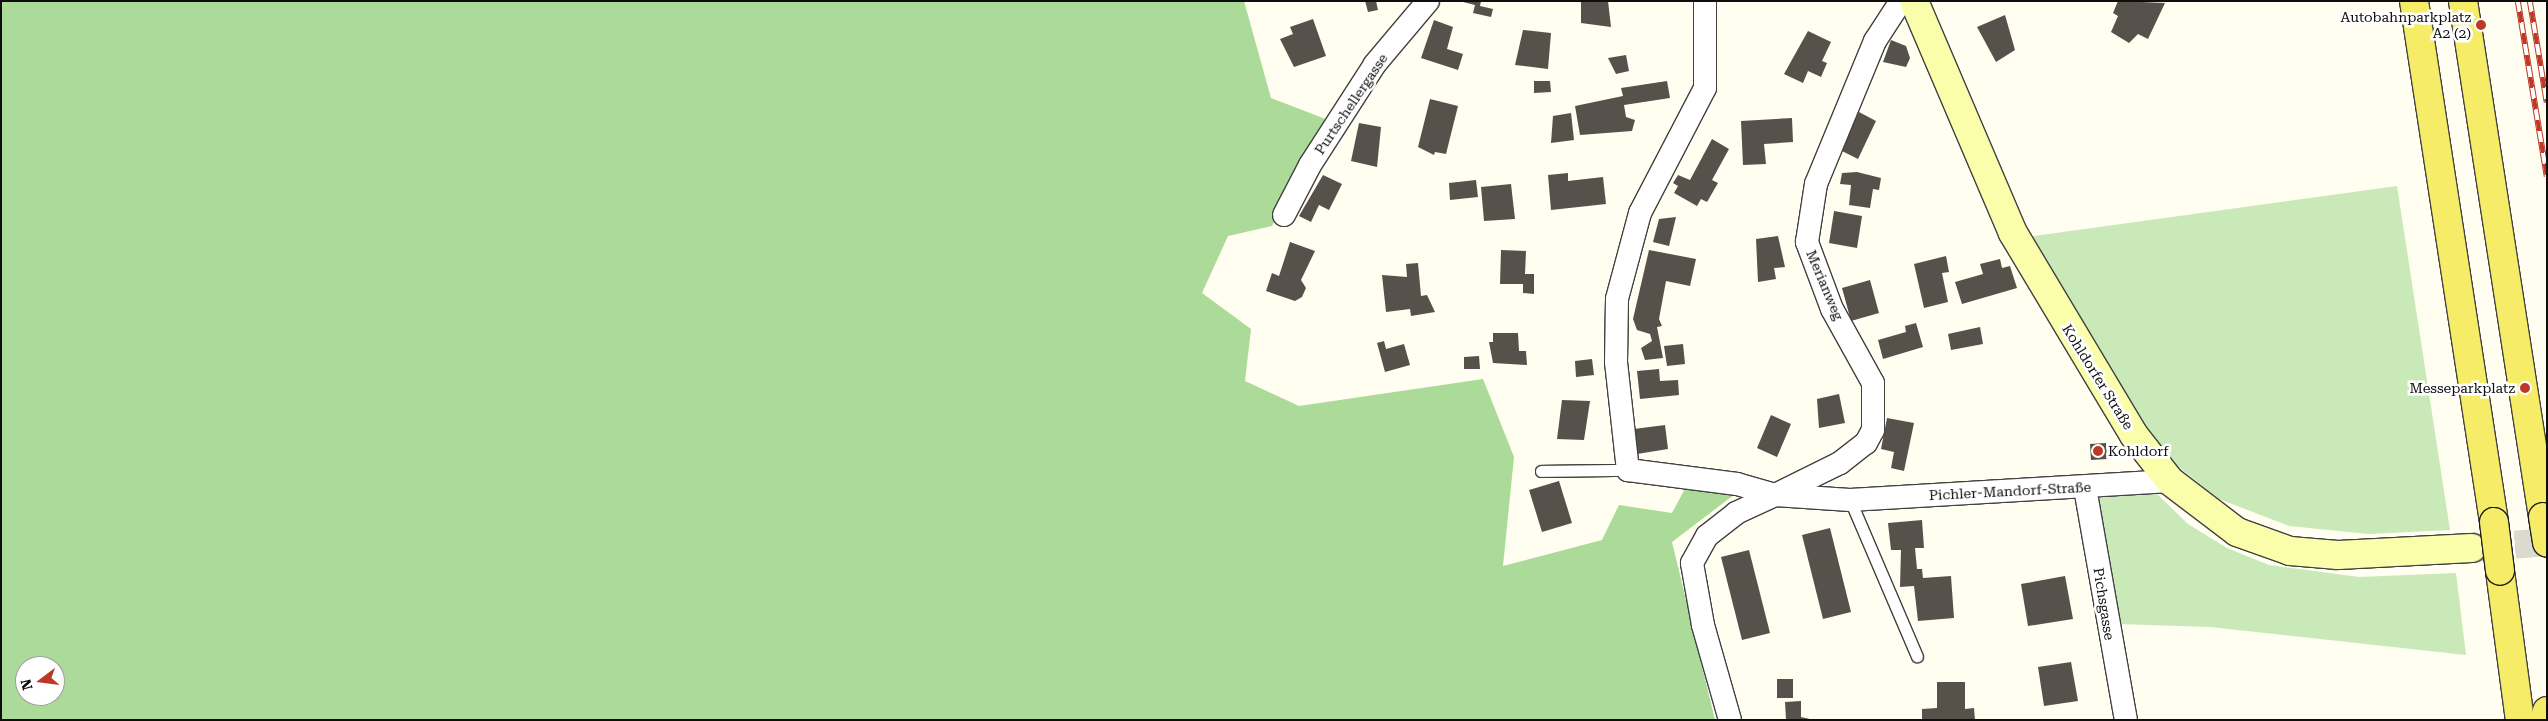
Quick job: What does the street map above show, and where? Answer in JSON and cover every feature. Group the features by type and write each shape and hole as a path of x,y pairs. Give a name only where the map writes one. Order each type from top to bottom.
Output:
{"main road":[{"path":"2414,1 2494,522 2518,714"},
{"path":"2463,1 2545,530"},
{"path":"2546,720 2547,710"}],"street":[{"name":"Purtschellergasse","path":"1284,215 1310,165 1375,64 1428,1"},
{"path":"1628,470 1616,362 1616,300 1640,214 1705,88 1705,1"},
{"name":"Merianweg","path":"1775,495 1840,463 1866,443 1874,430 1873,383 1832,309 1807,242 1816,184 1875,41 1901,1"},
{"name":"Kohldorfer Straße","path":"1914,1 2013,233 2134,435 2170,481 2237,532 2290,551 2338,555 2472,548"},
{"name":"Pichler-Mandorf-Straße","path":"1628,470 1737,484 1775,495 1850,500 2085,488 2170,481"},
{"name":"Pichsgasse","path":"2085,488 2126,720"},
{"path":"1730,720 1703,625 1692,562 1719,525 1775,495"}],"lane":[{"path":"1541,471 1628,470"},
{"path":"1850,500 1917,656"}],"green space":[{"path":"1,1 1244,1 1271,98 1328,120 1272,226 1228,236 1202,293 1251,329 1245,381 1299,406 1483,379 1514,457 1503,566 1602,540 1619,505 1672,513 1687,485 1735,494 1672,542 1715,720 1,720"},
{"path":"2397,186 2450,530 2369,534 2289,526 2219,499 2170,460 2122,395 2027,237"},
{"path":"2157,494 2188,524 2227,548 2269,565 2359,577 2456,573 2466,655 2210,627 2118,624 2094,498"}],"building":[{"path":"1365,1 1376,1 1378,10 1368,12"},
{"path":"1481,1 1480,6 1493,9 1491,17 1473,13 1475,5 1463,2"},
{"path":"1581,1 1608,1 1611,27 1581,23"},
{"path":"2118,1 2165,3 2148,39 2138,34 2129,43 2111,32 2118,16 2113,13"},
{"path":"2005,15 2015,50 1996,62 1977,27"},
{"path":"1313,19 1326,56 1294,67 1280,39 1293,34 1290,27"},
{"path":"1434,20 1453,27 1447,49 1463,54 1458,70 1421,58"},
{"path":"1523,30 1551,33 1548,69 1515,65"},
{"path":"1808,31 1831,42 1822,61 1827,63 1821,77 1808,71 1803,83 1784,74"},
{"path":"1891,40 1906,46 1910,58 1906,67 1883,62"},
{"path":"1626,55 1629,71 1616,74 1608,58"},
{"path":"1534,81 1550,81 1551,92 1534,93"},
{"path":"1667,81 1670,98 1624,105 1626,117 1635,120 1632,131 1580,135 1575,106 1623,96 1621,88"},
{"path":"1430,99 1458,106 1446,154 1435,152 1434,155 1418,147"},
{"path":"1859,112 1876,121 1858,159 1840,150"},
{"path":"1571,113 1574,140 1551,143 1553,116"},
{"path":"1792,118 1793,142 1764,144 1766,164 1743,165 1741,121"},
{"path":"1359,123 1381,127 1377,167 1351,161"},
{"path":"1712,139 1729,149 1712,180 1718,183 1707,202 1701,199 1697,206 1674,193 1678,186 1673,183 1678,175 1690,180"},
{"path":"1857,172 1881,178 1879,190 1873,189 1870,208 1849,205 1851,185 1840,184 1842,173"},
{"path":"1568,173 1568,181 1603,177 1606,204 1551,210 1548,175"},
{"path":"1323,175 1342,184 1329,210 1319,205 1311,222 1299,216"},
{"path":"1476,180 1478,197 1450,200 1449,183"},
{"path":"1511,184 1515,219 1484,221 1481,187"},
{"path":"1834,211 1862,216 1857,248 1829,243"},
{"path":"1676,217 1669,246 1653,242 1659,219"},
{"path":"1778,236 1785,267 1774,268 1776,279 1758,282 1756,239"},
{"path":"1290,242 1315,251 1301,280 1306,288 1302,297 1295,301 1266,291 1272,273 1279,276"},
{"path":"1501,250 1526,251 1525,274 1534,274 1534,294 1523,293 1523,284 1500,284"},
{"path":"1649,250 1696,259 1690,286 1666,281 1659,319 1662,326 1657,327 1663,358 1645,360 1641,348 1652,341 1650,334 1637,330 1633,319"},
{"path":"1946,256 1949,272 1942,273 1948,302 1924,308 1914,264"},
{"path":"2000,259 2002,268 2010,266 2017,288 1962,304 1955,282 1983,274 1980,264"},
{"path":"1418,263 1421,296 1427,295 1435,312 1411,316 1410,309 1386,312 1382,275 1407,277 1406,264"},
{"path":"1870,280 1879,313 1851,321 1842,288"},
{"path":"1916,323 1923,347 1883,359 1878,340 1906,332 1905,326"},
{"path":"1980,327 1983,344 1951,350 1948,334"},
{"path":"1493,333 1518,333 1519,351 1526,351 1527,365 1493,363 1489,342 1493,342"},
{"path":"1384,341 1386,349 1404,344 1410,365 1385,372 1377,343"},
{"path":"1683,344 1685,364 1667,366 1664,346"},
{"path":"1479,356 1480,369 1464,369 1464,357"},
{"path":"1592,359 1594,375 1576,377 1575,361"},
{"path":"1659,369 1660,381 1678,380 1679,395 1640,399 1637,371"},
{"path":"1839,394 1845,423 1819,428 1817,399"},
{"path":"1562,400 1590,401 1584,440 1557,439"},
{"path":"1771,415 1791,424 1777,457 1757,448"},
{"path":"1887,418 1914,423 1904,471 1891,468 1894,452 1881,449"},
{"path":"1665,425 1668,449 1637,454 1634,429"},
{"name":"Kohldorf","path":"2106,443 2107,459 2091,460 2090,444"},
{"path":"1559,481 1572,523 1542,532 1529,490"},
{"path":"1922,520 1924,548 1915,548 1917,569 1922,569 1923,578 1951,576 1954,618 1918,621 1914,586 1900,587 1901,550 1891,550 1888,523"},
{"path":"1830,528 1851,612 1823,619 1802,535"},
{"path":"1749,550 1770,633 1742,640 1721,557"},
{"path":"2065,576 2073,619 2028,626 2021,584"},
{"path":"2071,662 2078,701 2044,706 2038,667"},
{"path":"1777,679 1793,679 1793,698 1777,698"},
{"path":"1937,682 1965,682 1965,709 1974,708 1975,720 1922,720 1922,709 1937,708"},
{"path":"1801,701 1801,717 1814,720 1786,720 1785,702"}],"tunnel":[{"path":"2473,548 2547,542"}],"railway":[{"path":"2518,1 2547,177"},
{"path":"2530,1 2547,103"}],"place":[{"name":"Autobahnparkplatz A2 (2)","path":"2481,25"},
{"name":"Messeparkplatz","path":"2525,388"},
{"name":"Kohldorf","path":"2098,451"}]}
